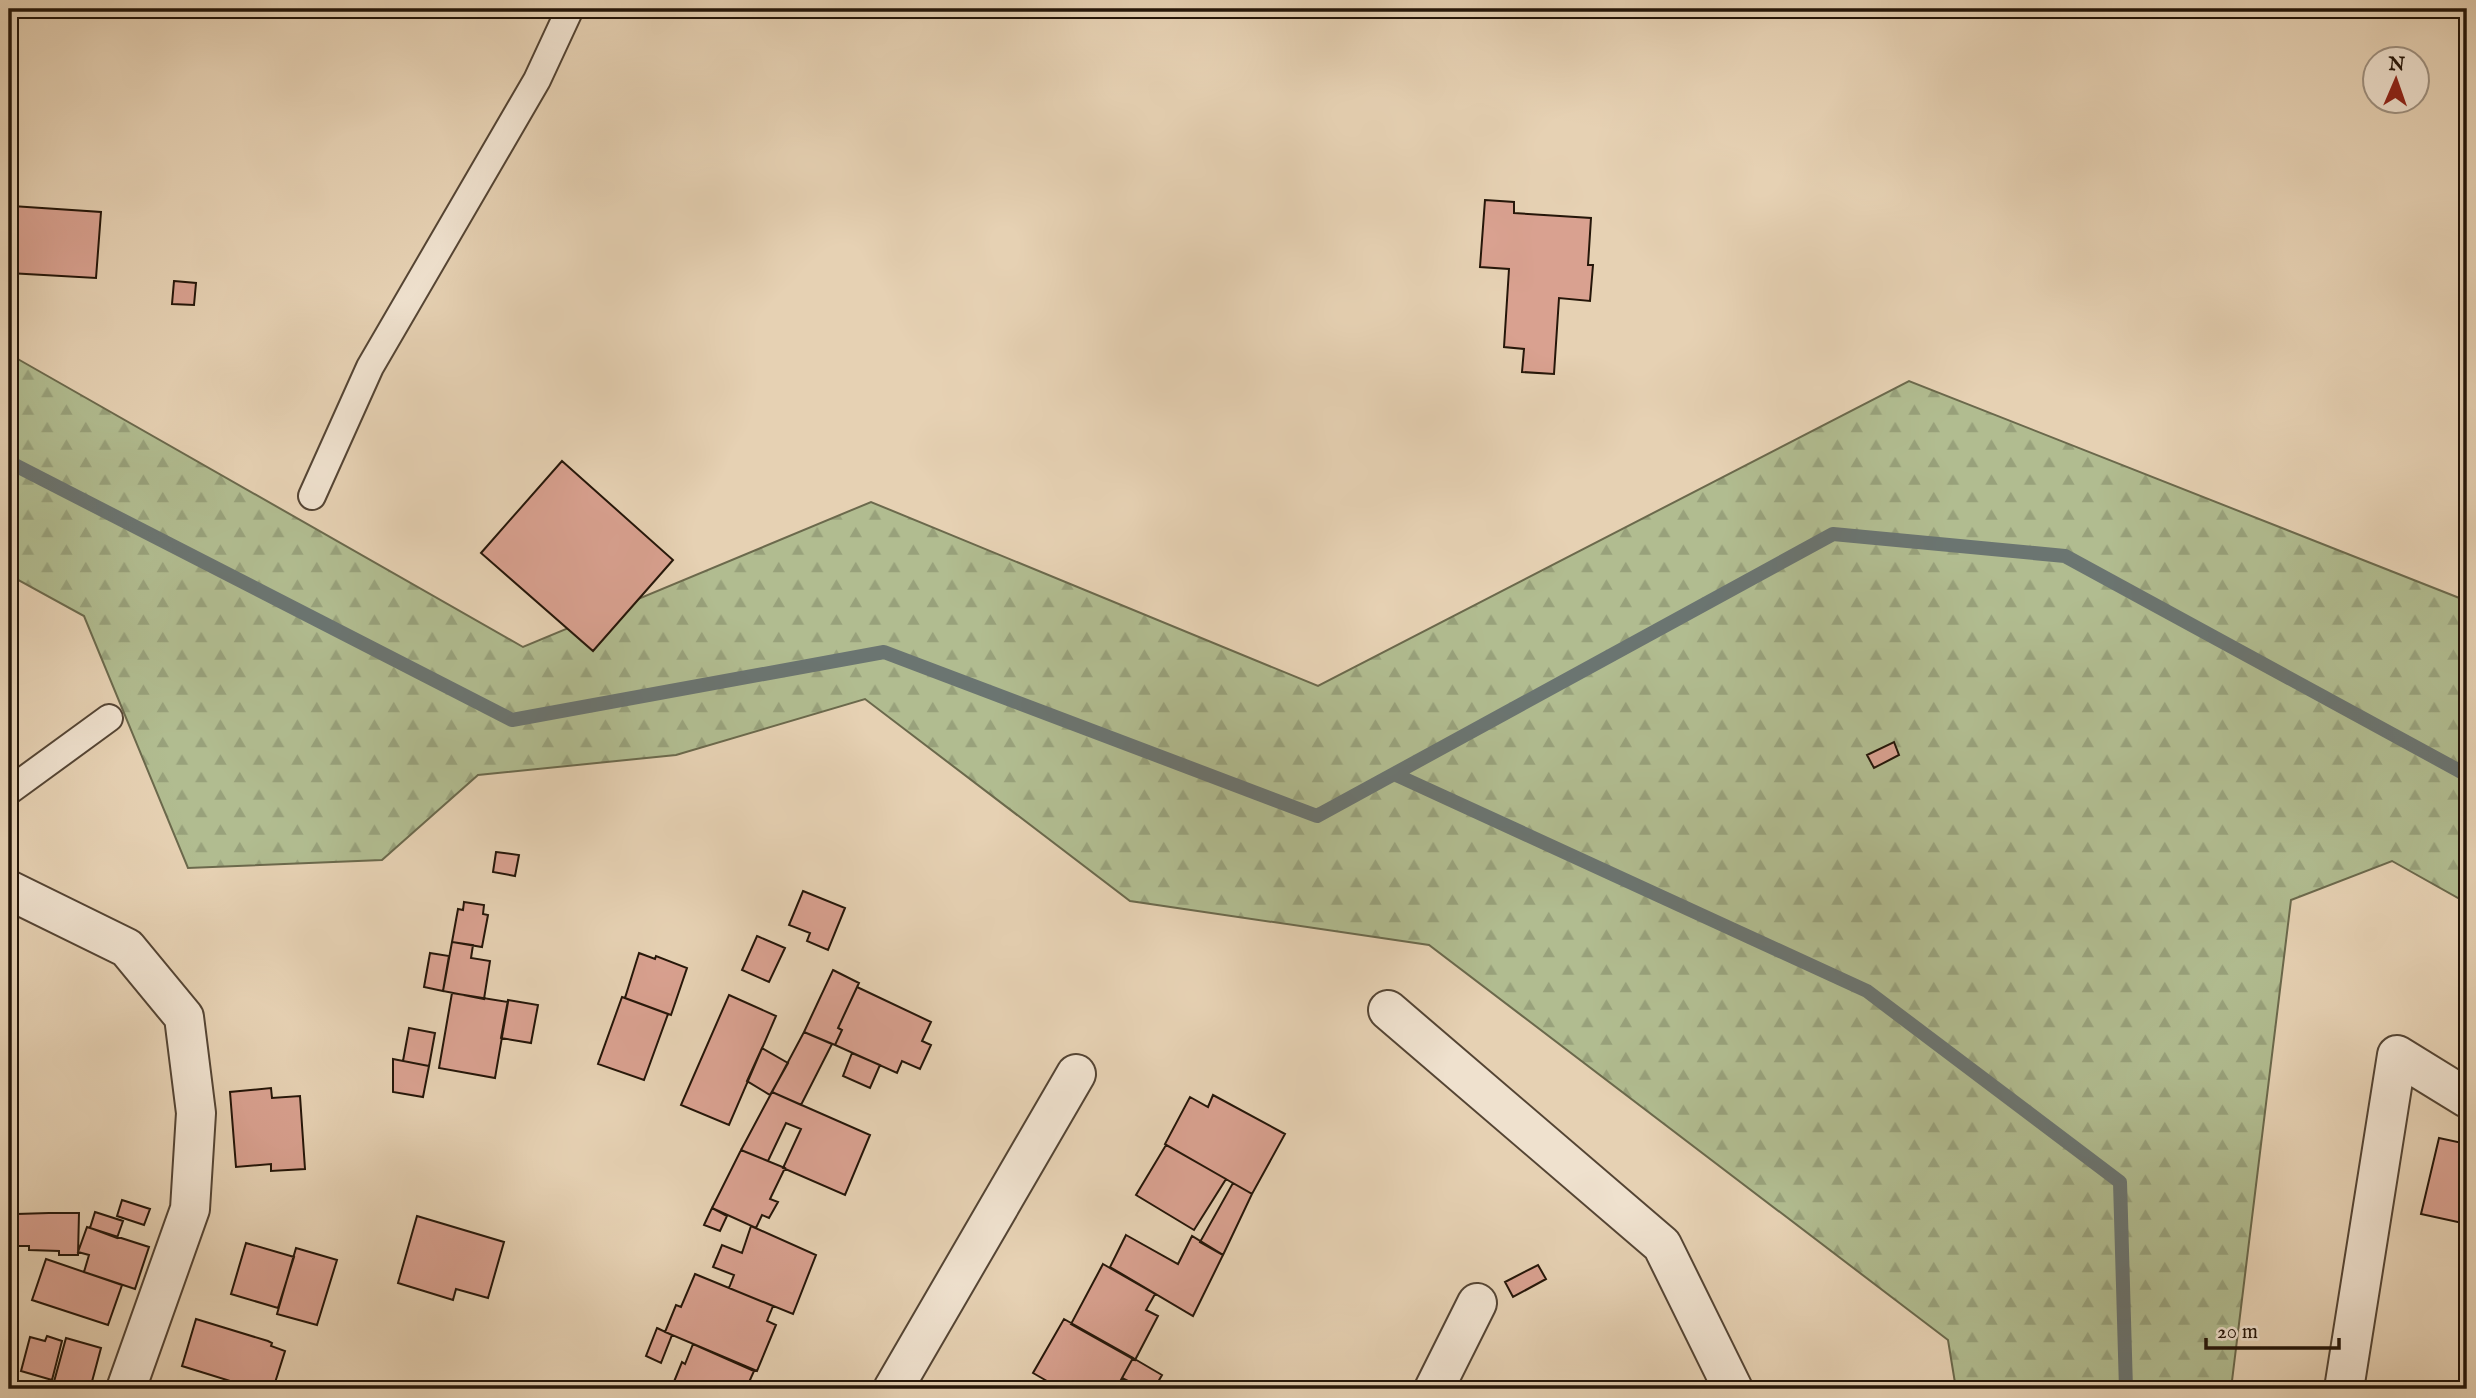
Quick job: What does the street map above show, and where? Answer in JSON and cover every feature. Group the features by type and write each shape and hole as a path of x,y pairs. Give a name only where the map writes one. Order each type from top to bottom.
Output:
{"street":[{"path":"9,890 127,948 184,1017 196,1113 190,1209 126,1389"},
{"path":"1388,1010 1662,1245 1733,1389"},
{"path":"2344,1389 2397,1055 2467,1098"},
{"path":"893,1389 1076,1074"},
{"path":"1435,1388 1477,1303"}],"lane":[{"path":"312,496 370,367 537,80 570,9"},
{"path":"9,791 109,718"}],"green space":[{"path":"9,354 523,647 871,502 1318,686 1909,381 2467,601 2467,903 2392,861 2291,900 2231,1389 1956,1389 1948,1340 1429,945 1130,901 865,699 676,755 478,775 382,860 188,868 84,616 9,575"}],"building":[{"path":"1485,200 1514,202 1514,213 1591,218 1588,265 1593,265 1590,301 1559,298 1554,374 1522,372 1524,349 1504,347 1509,269 1480,267"},
{"path":"12,206 101,212 96,278 9,273"},
{"path":"174,281 196,283 194,305 172,304"},
{"path":"562,461 673,560 593,651 481,553"},
{"path":"1894,742 1899,755 1874,768 1867,755"},
{"path":"496,852 519,855 515,876 493,872"},
{"path":"803,891 845,908 828,950 807,941 810,933 789,925"},
{"path":"464,902 484,905 483,914 488,915 482,947 452,942 458,909 463,910"},
{"path":"757,936 785,948 769,982 742,970"},
{"path":"452,942 473,945 471,958 490,961 484,999 443,991"},
{"path":"430,953 449,956 443,991 424,987"},
{"path":"639,953 655,959 656,956 687,968 671,1015 625,998"},
{"path":"833,970 859,983 838,1028 842,1030 835,1045 804,1032"},
{"path":"857,987 931,1022 922,1041 931,1045 920,1069 902,1061 897,1073 835,1045 842,1030 838,1028"},
{"path":"452,993 508,1002 495,1078 439,1068"},
{"path":"729,995 776,1016 729,1125 681,1105"},
{"path":"622,997 668,1014 644,1080 598,1064"},
{"path":"508,1000 538,1005 531,1043 501,1038"},
{"path":"409,1028 435,1033 429,1066 403,1061"},
{"path":"804,1032 832,1044 801,1105 772,1092"},
{"path":"762,1048 788,1063 770,1095 747,1081"},
{"path":"852,1053 880,1065 870,1088 843,1076"},
{"path":"393,1059 429,1066 423,1097 393,1092"},
{"path":"271,1088 272,1098 300,1096 305,1169 271,1171 271,1164 236,1167 230,1092"},
{"path":"772,1092 870,1135 845,1195 783,1168 801,1129 786,1123 768,1161 741,1150"},
{"path":"1213,1095 1285,1134 1252,1194 1165,1144 1190,1097 1208,1107"},
{"path":"2439,1138 2467,1144 2467,1224 2421,1214"},
{"path":"1166,1145 1226,1179 1194,1230 1136,1195"},
{"path":"741,1150 785,1168 770,1199 778,1202 769,1218 762,1215 756,1228 712,1208"},
{"path":"1233,1183 1252,1194 1223,1255 1200,1242"},
{"path":"122,1200 150,1209 144,1225 117,1216"},
{"path":"712,1208 727,1216 720,1231 704,1225"},
{"path":"95,1212 123,1221 117,1238 90,1228"},
{"path":"79,1213 78,1255 59,1255 59,1251 29,1250 29,1246 16,1246 17,1214"},
{"path":"417,1216 504,1242 488,1298 456,1289 453,1300 398,1283"},
{"path":"751,1226 816,1255 793,1314 729,1288 734,1275 713,1267 722,1245 742,1253"},
{"path":"87,1227 149,1247 135,1289 84,1272 89,1255 78,1252"},
{"path":"1126,1235 1178,1264 1192,1236 1223,1255 1193,1316 1110,1267"},
{"path":"246,1243 294,1257 278,1308 231,1294"},
{"path":"296,1248 337,1260 317,1325 277,1314"},
{"path":"46,1259 122,1285 108,1325 32,1300"},
{"path":"1103,1264 1155,1294 1146,1310 1158,1316 1135,1360 1071,1324"},
{"path":"1538,1265 1546,1279 1513,1297 1505,1282"},
{"path":"695,1274 773,1306 767,1321 776,1325 757,1371 665,1332 676,1305 681,1307"},
{"path":"196,1319 268,1341 272,1343 271,1346 285,1351 273,1389 256,1389 182,1366"},
{"path":"1064,1319 1133,1358 1116,1389 1061,1389 1033,1373"},
{"path":"657,1328 672,1335 661,1363 646,1356"},
{"path":"47,1336 62,1341 52,1380 21,1371 30,1337 45,1341"},
{"path":"66,1338 101,1348 90,1389 52,1389"},
{"path":"693,1344 754,1371 746,1389 671,1389"},
{"path":"1133,1358 1162,1375 1154,1389 1144,1389 1122,1378"}],"waterway":[{"path":"9,462 512,720 884,652 1317,816 1833,534 2065,556 2467,775"},
{"path":"1394,774 1867,991 2120,1182 2126,1389"}]}
